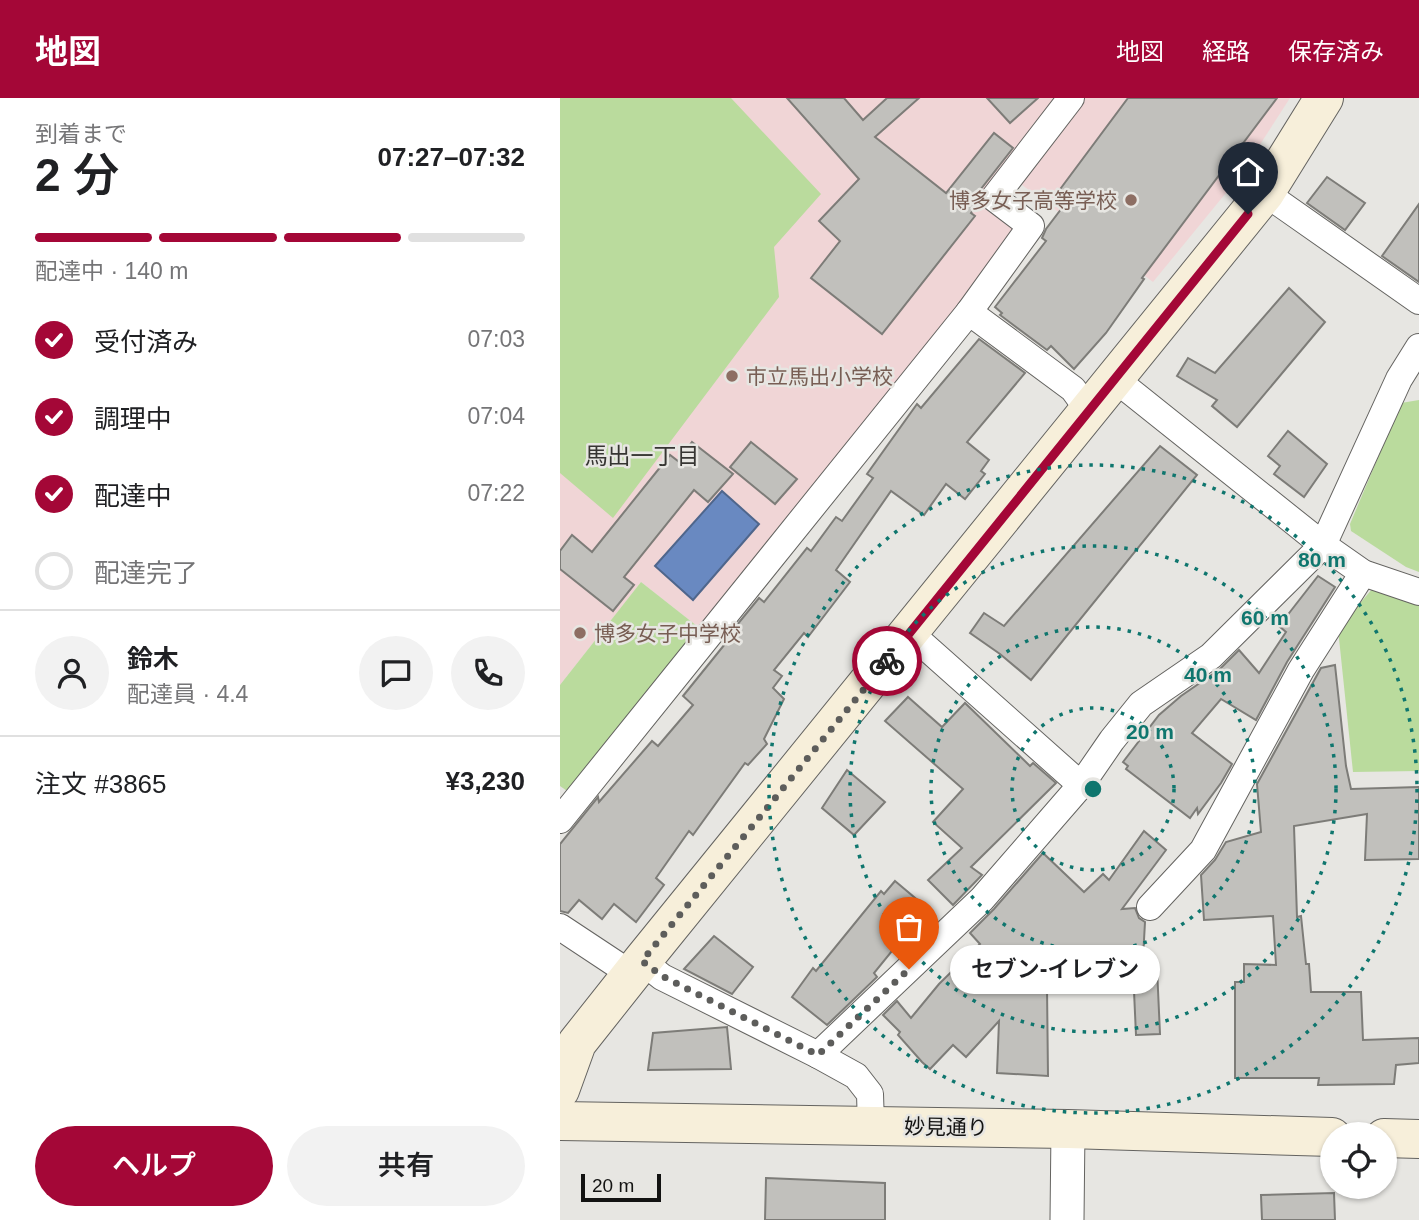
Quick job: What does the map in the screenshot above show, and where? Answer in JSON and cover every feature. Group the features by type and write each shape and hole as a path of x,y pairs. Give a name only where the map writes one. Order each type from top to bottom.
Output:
{"main road":[{"path":"560,1090 578,1043 636,967 1265,193 1325,98"},
{"name":"妙見通り","path":"560,1121 1068,1129 1320,1137"},
{"path":"1397,1138 1419,1139"}],"street":[{"path":"560,820 969,312 1031,226 995,198 1071,98"},
{"path":"1265,193 1419,301"},
{"path":"969,312 1073,389 1089,411"},
{"path":"818,1055 982,899 1081,785 1141,704 1211,656 1323,545 1409,381 1419,346"},
{"path":"1115,379 1323,545 1363,573 1419,592"},
{"path":"1150,907 1203,850 1301,670 1363,573"},
{"path":"910,633 1081,785"},
{"path":"560,927 856,1076 870,1094 871,1126"},
{"path":"1067,1220 1068,1129"}],"shaded area":[{"name":"市立馬出小学校","path":"560,98 1064,98 988,202 1019,232 702,630 641,582 560,685"},
{"name":"博多女子高等学校","path":"1078,98 1290,98 1239,177 1153,282 1014,179"}],"green space":[{"path":"560,98 731,98 821,194 774,247 779,297 613,518 560,473"},
{"path":"1419,400 1419,572 1406,567 1351,531 1350,524 1401,403"},
{"path":"641,582 702,630 570,793 560,786 560,685"},
{"path":"1373,588 1419,598 1419,771 1353,772 1338,629"}],"water":[{"path":"722,491 759,524 693,600 655,566"}],"building":[{"path":"787,98 844,98 863,120 887,98 919,98 875,137 946,193 994,133 1013,148 981,189 979,202 971,213 975,216 882,334 811,278 840,241 819,221 859,179"},
{"path":"987,98 1038,98 1010,123"},
{"name":"博多女子高等学校","path":"1128,98 1277,98 1142,278 1144,279 1106,333 1074,369 1051,346 1047,350 1000,315 1002,313 995,307 1046,241 1042,238 1046,229 1068,200 1058,192"},
{"path":"1327,177 1365,203 1345,230 1307,203"},
{"path":"1419,204 1419,282 1382,256"},
{"path":"1289,288 1325,322 1237,427 1212,406 1217,400 1177,376 1188,358 1215,373"},
{"path":"979,339 1025,373 967,442 989,460 981,471 985,474 965,499 946,484 924,515 891,491 836,570 850,582 808,637 804,633 774,670 782,676 773,688 784,699 764,739 767,744 748,765 745,763 693,835 689,831 656,878 664,885 636,922 614,904 602,919 579,900 568,913 560,911 560,844 598,797 599,802 652,741 658,746 693,705 683,696 725,644 723,642 759,598 764,602 807,548 811,551 836,517 842,521 873,478 867,474 917,404 921,408"},
{"path":"1288,431 1327,464 1304,497 1274,474 1280,466 1268,456"},
{"path":"692,442 733,474 708,502 694,490 624,577 634,585 613,611 560,569 560,551 572,535 592,552 670,455 678,461"},
{"path":"751,442 797,479 775,504 730,467"},
{"path":"1160,446 1197,475 1031,680 970,633 984,613 1004,626"},
{"path":"1318,576 1335,587 1287,662 1256,720 1221,699 1192,733 1232,764 1198,814 1197,808 1190,818 1126,769 1128,766 1123,762 1159,715 1220,669 1239,650 1259,673 1286,632 1279,626"},
{"path":"1335,665 1351,789 1419,787 1419,859 1365,860 1367,814 1294,826 1297,917 1301,916 1311,992 1361,992 1363,1040 1419,1038 1419,1063 1396,1065 1394,1084 1318,1085 1319,1078 1235,1078 1235,982 1244,982 1244,964 1276,965 1273,916 1204,920 1201,875 1215,860 1226,842 1261,832 1257,784 1321,668"},
{"path":"908,697 942,727 965,703 1030,766 1033,763 1056,783 971,867 982,875 953,905 928,880 962,848 933,822 963,789 885,721"},
{"path":"847,770 885,802 854,835 822,808"},
{"path":"1144,831 1166,850 1122,909 1135,908 1139,918 1145,922 1143,958 1110,988 1079,958 1047,988 1048,1076 997,1073 999,1021 966,1057 953,1045 930,1069 922,1062 898,1035 900,1032 883,1015 897,1001 911,1018 939,984 980,944 970,933 1043,853 1084,892 1103,874 1109,880"},
{"path":"895,881 927,908 874,973 877,977 827,1025 792,997 813,968 816,971 881,891 884,894"},
{"path":"714,936 753,967 732,994 684,969"},
{"path":"1157,968 1160,1034 1136,1035 1133,969"},
{"path":"727,1027 731,1069 648,1070 653,1033"},
{"path":"766,1178 885,1183 885,1220 765,1220"},
{"path":"1320,1193 1320,1199 1334,1199 1335,1220 1262,1220 1261,1195"}],"way so far":[{"path":"887,661 642,961 662,976 818,1055 909,969"}],"place":[{"name":"博多女子高等学校","path":"1131,200"},
{"name":"市立馬出小学校","path":"732,376"},
{"name":"博多女子中学校","path":"580,633"},
{"name":"セブン-イレブン","path":"909,969"}],"district":[{"name":"馬出一丁目","path":"642,456"}],"route":[{"path":"887,661 1248,214"}]}
